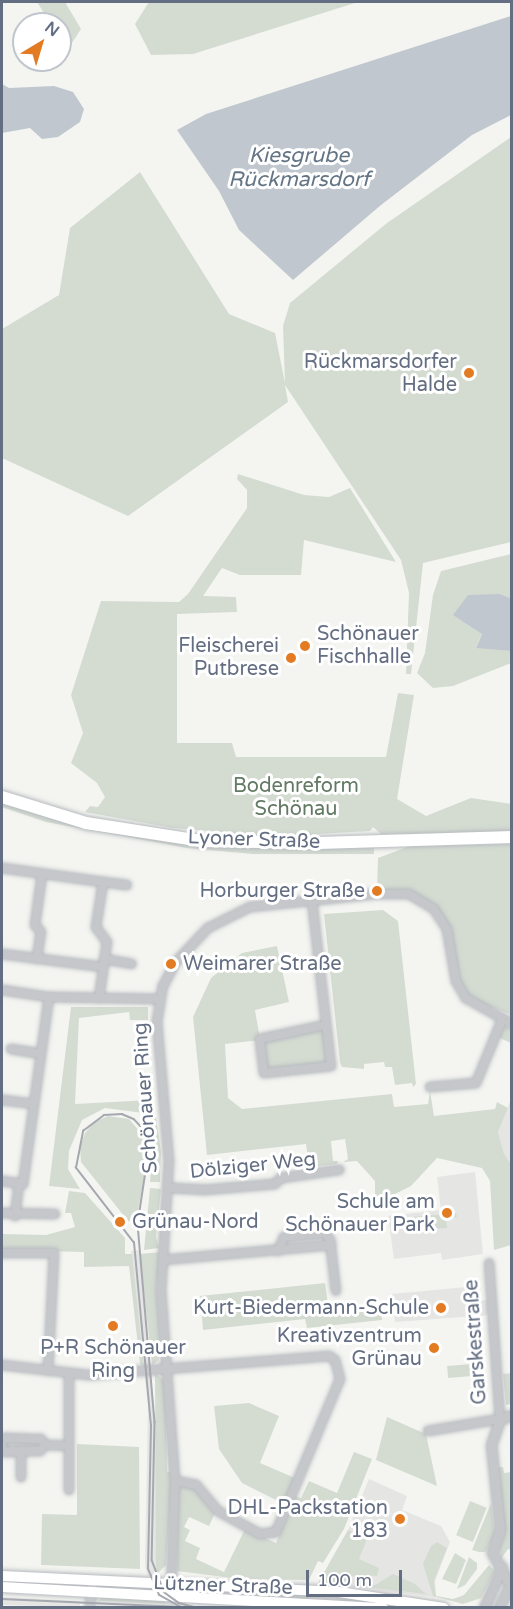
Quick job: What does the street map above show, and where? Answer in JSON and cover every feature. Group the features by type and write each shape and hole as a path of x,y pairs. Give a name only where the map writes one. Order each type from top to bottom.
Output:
{"main road":[{"name":"Lyoner Straße","path":"2,797 86,823 201,841 299,843 512,837"},
{"name":"Lützner Straße","path":"2,1576 93,1580 171,1590 383,1608"},
{"name":"Lützner Straße","path":"2,1587 93,1592 171,1590 359,1593 444,1608"}],"street":[{"path":"2,868 128,885"},
{"path":"37,958 41,932 35,925 42,874"},
{"path":"99,998 107,942 96,927 103,882"},
{"name":"Schönauer Ring","path":"171,1590 175,1481 166,1370 163,1260 169,1188 156,1022 159,999 175,963 207,928 250,907 394,892 424,901 447,929 456,981 466,998 512,1024"},
{"path":"312,900 325,1025 332,1066 264,1073 260,1039 325,1025"},
{"path":"2,954 132,964"},
{"path":"2,990 49,996 159,999"},
{"path":"15,1216 49,996"},
{"path":"430,1087 476,1083 502,1020"},
{"path":"11,1049 41,1054"},
{"path":"2,1100 34,1104"},
{"name":"Dölziger Weg","path":"169,1188 204,1190 275,1184 281,1178 339,1170"},
{"path":"2,1181 21,1184"},
{"path":"2,1213 15,1216 55,1214"},
{"path":"278,1251 281,1240 290,1236 325,1233 331,1245 336,1291"},
{"path":"163,1260 331,1245"},
{"path":"2,1253 54,1252 48,1371"},
{"name":"Garskestraße","path":"489,1263 500,1419 494,1431 491,1462 500,1530 492,1552 510,1585 499,1608"},
{"path":"2,1365 69,1374 166,1370 329,1356 339,1367 340,1379 276,1532 258,1533 218,1511 195,1485 175,1481"},
{"path":"69,1374 69,1490"},
{"name":"Garskestraße","path":"428,1431 512,1416"},
{"path":"2,1443 5,1438 41,1439 45,1445"},
{"path":"45,1445 69,1446"},
{"path":"2,1448 5,1452 40,1451 45,1445"},
{"path":"21,1451 21,1478"},
{"path":"484,1608 502,1567"},
{"path":"90,1608 93,1580"}],"shaded area":[{"path":"511,1099 511,1164 504,1155 498,1132"},
{"name":"Schule am Schönauer Park","path":"475,1172 483,1254 442,1260 441,1253 394,1259 388,1216 441,1210 437,1177"},
{"path":"139,1250 158,1452 156,1575 148,1576 145,1566 148,1406 131,1251"},
{"name":"Kurt-Biedermann-Schule","path":"477,1286 479,1301 487,1300 489,1315 395,1322 392,1294"},
{"path":"369,1479 407,1496 402,1510 441,1526 450,1542 435,1581 436,1597 319,1583 348,1530"},
{"path":"2,1597 80,1601 80,1607 2,1605"},
{"path":"160,1599 203,1608 97,1608 98,1601 165,1604"}],"green space":[{"path":"37,2 65,2 71,12 43,12"},
{"path":"149,2 358,2 193,54 151,55 135,24"},
{"path":"72,14 81,29 72,43"},
{"path":"511,137 511,542 423,563 411,674 406,674 409,593 401,560 285,385 288,402 128,516 2,458 2,329 59,295 70,228 140,172 229,314 275,333 285,383 283,326 290,303 387,223"},
{"name":"Bodenreform Schönau","path":"238,474 304,495 329,497 350,488 396,562 304,540 301,575 240,575 222,568 203,596 236,597 237,612 177,614 177,743 232,743 236,757 386,757 398,693 414,695 397,799 426,816 471,798 511,804 511,833 381,834 373,827 370,831 316,834 308,839 234,838 234,833 173,828 85,812 90,806 98,807 105,797 97,783 71,763 83,733 71,695 101,601 179,602 188,594 247,508 247,490 237,479"},
{"path":"511,554 511,598 500,594 476,647 511,651 511,663 453,686 433,688 417,673 425,653 433,595 441,571"},
{"path":"2,801 124,833 374,844 374,854 253,854 187,848 46,822 2,807"},
{"path":"511,844 511,1015 492,1007 489,1011 468,995 460,980 450,929 436,907 409,890 377,890 378,858 410,846"},
{"path":"383,910 398,921 416,1084 413,1087 412,1083 395,1085 392,1067 385,1067 384,1062 364,1064 364,1069 342,1067 340,1062 324,914"},
{"path":"277,946 289,1002 255,1010 260,1039 325,1025 331,1066 264,1073 260,1040 225,1044 228,1098 242,1109 392,1094 394,1107 428,1104 430,1091 434,1116 495,1109 497,1102 508,1108 498,1132 504,1154 511,1164 511,1245 494,1250 490,1181 482,1168 437,1158 411,1186 391,1196 375,1199 375,1181 357,1161 343,1162 348,1159 345,1139 331,1141 333,1161 338,1161 337,1164 309,1167 306,1144 207,1155 193,1017 211,978 242,953"},
{"path":"71,1007 148,1007 148,1020 130,1020 129,1012 79,1018 75,1104 150,1100 151,1114 105,1108 82,1120 69,1151 68,1169 80,1189 49,1186"},
{"path":"502,1025 511,1029 511,1043 495,1036"},
{"path":"108,1116 129,1119 146,1139 148,1156 136,1221 128,1221 81,1162 80,1147 85,1133 94,1122"},
{"path":"156,1117 161,1152 160,1182 150,1182 153,1142 141,1118"},
{"path":"150,1188 161,1189 156,1237 159,1248 144,1250"},
{"path":"69,1191 85,1193 125,1238 125,1254 132,1254 144,1367 140,1364 129,1266 84,1267 84,1252 2,1250 2,1234 46,1235 75,1227 71,1213 65,1213"},
{"path":"456,1213 457,1217 446,1218 447,1228 429,1229 428,1219 401,1222 401,1218"},
{"path":"161,1252 156,1287 161,1349 158,1361 152,1365 140,1254"},
{"path":"325,1283 329,1312 381,1307 382,1320 307,1328 305,1319 203,1330 200,1296"},
{"path":"471,1364 472,1376 448,1378 447,1366"},
{"path":"155,1373 165,1381 167,1472 172,1472 166,1565 156,1575"},
{"path":"511,1373 511,1404 506,1405 503,1374"},
{"path":"249,1403 279,1416 260,1463 295,1478 284,1504 242,1483 219,1449 214,1406"},
{"path":"387,1417 426,1434 437,1486 376,1460"},
{"path":"37,1440 37,1447 8,1447 4,1443"},
{"path":"77,1444 139,1447 140,1569 41,1565 42,1514 77,1515"},
{"path":"354,1452 372,1459 344,1529 323,1563 318,1561 309,1580 240,1579 177,1571 178,1492 182,1485 195,1488 215,1513 209,1526 189,1517 184,1527 190,1530 185,1541 200,1548 196,1559 224,1572 245,1529 276,1543 295,1496 301,1498 309,1481 337,1493"},
{"path":"495,1467 503,1467 504,1473 511,1472 511,1550 508,1549 501,1559 499,1548 504,1535"},
{"path":"470,1501 487,1508 473,1542 456,1535"},
{"path":"491,1503 495,1535 485,1552 472,1550"},
{"path":"348,1530 367,1539 359,1559 379,1568 377,1576 355,1575 339,1584 318,1583"},
{"path":"437,1542 447,1548 434,1581 436,1596 453,1599 464,1595 489,1565 495,1571 481,1598 463,1604 433,1596 423,1564 431,1546"},
{"path":"455,1553 466,1560 456,1584 442,1579"},
{"path":"469,1557 477,1563 477,1569 465,1585 457,1589"},
{"path":"393,1574 415,1584 426,1594 351,1585 375,1585"},
{"path":"237,1590 308,1592 308,1600 237,1598"},
{"path":"103,1597 160,1599 166,1604 98,1601"}],"water":[{"name":"Kiesgrube Rückmarsdorf","path":"511,16 511,115 472,135 381,205 293,280 239,230 219,191 177,130 206,114"},
{"path":"2,84 9,88 54,86 73,92 84,109 80,122 58,137 42,139 30,128 2,133"},
{"path":"500,594 511,598 511,651 476,648 482,634 453,615 468,595"}],"tram line":[{"path":"182,1608 159,1595 148,1569 151,1426 134,1243 76,1168 83,1131 104,1115 122,1114 134,1119 146,1132 150,1145 138,1224 155,1422 152,1560 164,1592 179,1603 198,1608"},
{"path":"2,1599 175,1607"}],"place":[{"name":"Rückmarsdorfer Halde","path":"469,373"},
{"name":"Schönauer Fischhalle","path":"305,646"},
{"name":"Fleischerei Putbrese","path":"291,658"},
{"name":"Horburger Straße","path":"377,891"},
{"name":"Weimarer Straße","path":"171,964"},
{"name":"Schule am Schönauer Park","path":"447,1213"},
{"name":"Grünau-Nord","path":"120,1222"},
{"name":"Kurt-Biedermann-Schule","path":"441,1308"},
{"name":"P+R Schönauer Ring","path":"113,1326"},
{"name":"Kreativzentrum Grünau","path":"434,1348"},
{"name":"DHL-Packstation 183","path":"400,1519"}]}
